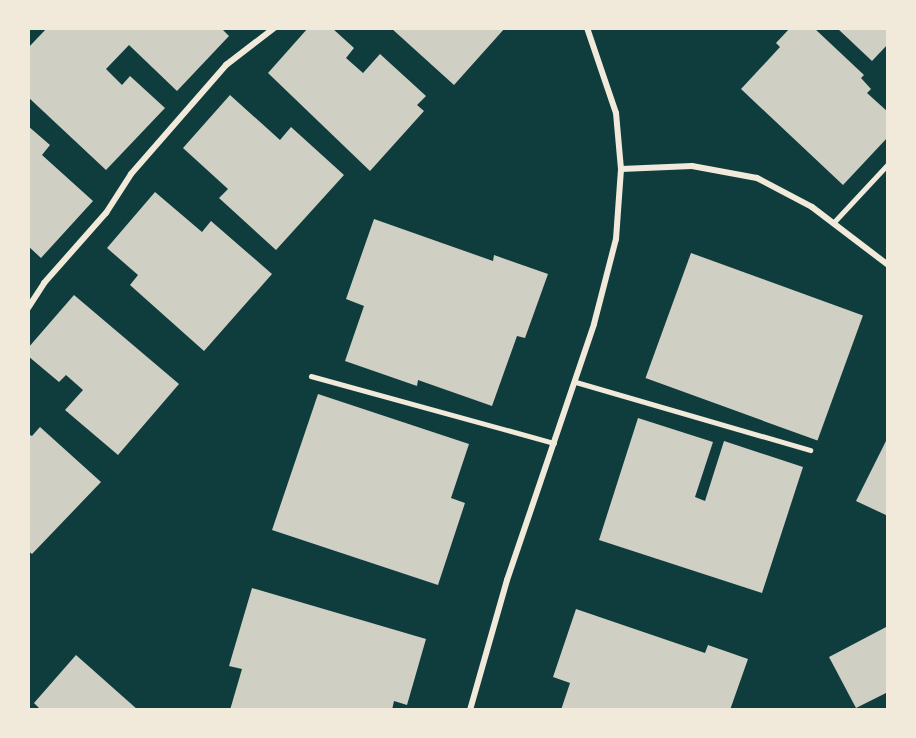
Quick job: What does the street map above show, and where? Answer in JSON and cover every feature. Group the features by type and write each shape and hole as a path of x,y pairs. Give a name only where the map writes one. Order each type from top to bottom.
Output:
{"street":[{"path":"28,308 70,253 105,213 131,174 226,65 274,28"},
{"path":"470,710 503,591 576,382 611,264 620,214 621,169 616,112 587,28"},
{"path":"621,169 692,166 737,172 775,186 834,222 888,264"}],"lane":[{"path":"834,222 888,164"},
{"path":"311,376 554,443"},
{"path":"576,382 810,450"}],"building":[{"path":"47,28 221,28 229,36 177,91 129,45 106,69 122,85 130,76 165,108 106,170 28,97 28,48"},
{"path":"308,28 332,28 354,48 346,58 363,73 380,54 426,96 417,105 424,111 370,171 268,73"},
{"path":"391,28 505,28 454,85"},
{"path":"790,28 814,28 864,75 861,78 871,89 867,93 888,112 888,137 843,185 741,89 780,47 776,43"},
{"path":"837,28 888,28 888,44 872,61"},
{"path":"230,95 280,140 291,127 344,175 276,250 219,198 228,189 183,148"},
{"path":"28,126 50,145 42,155 93,201 41,258 28,246"},
{"path":"155,192 202,232 211,221 272,274 204,351 130,285 138,275 107,248"},
{"path":"374,219 493,261 494,255 548,274 525,338 517,336 492,406 418,380 417,386 345,361 364,306 346,299"},
{"path":"691,253 863,316 817,441 646,378"},
{"path":"74,295 179,384 118,455 65,410 83,390 66,375 59,382 28,356 28,348"},
{"path":"318,394 469,444 451,498 465,503 438,585 272,530"},
{"path":"638,418 713,442 695,497 705,501 724,441 803,467 762,593 599,540"},
{"path":"40,427 101,482 32,554 28,551 28,434 32,436"},
{"path":"888,437 888,516 856,501"},
{"path":"252,588 426,639 407,705 394,701 392,710 230,710 242,669 229,666"},
{"path":"576,609 705,653 708,645 748,659 730,710 561,710 570,683 553,677"},
{"path":"888,626 888,692 856,708 829,657"},
{"path":"76,655 138,710 41,710 34,703"}]}
